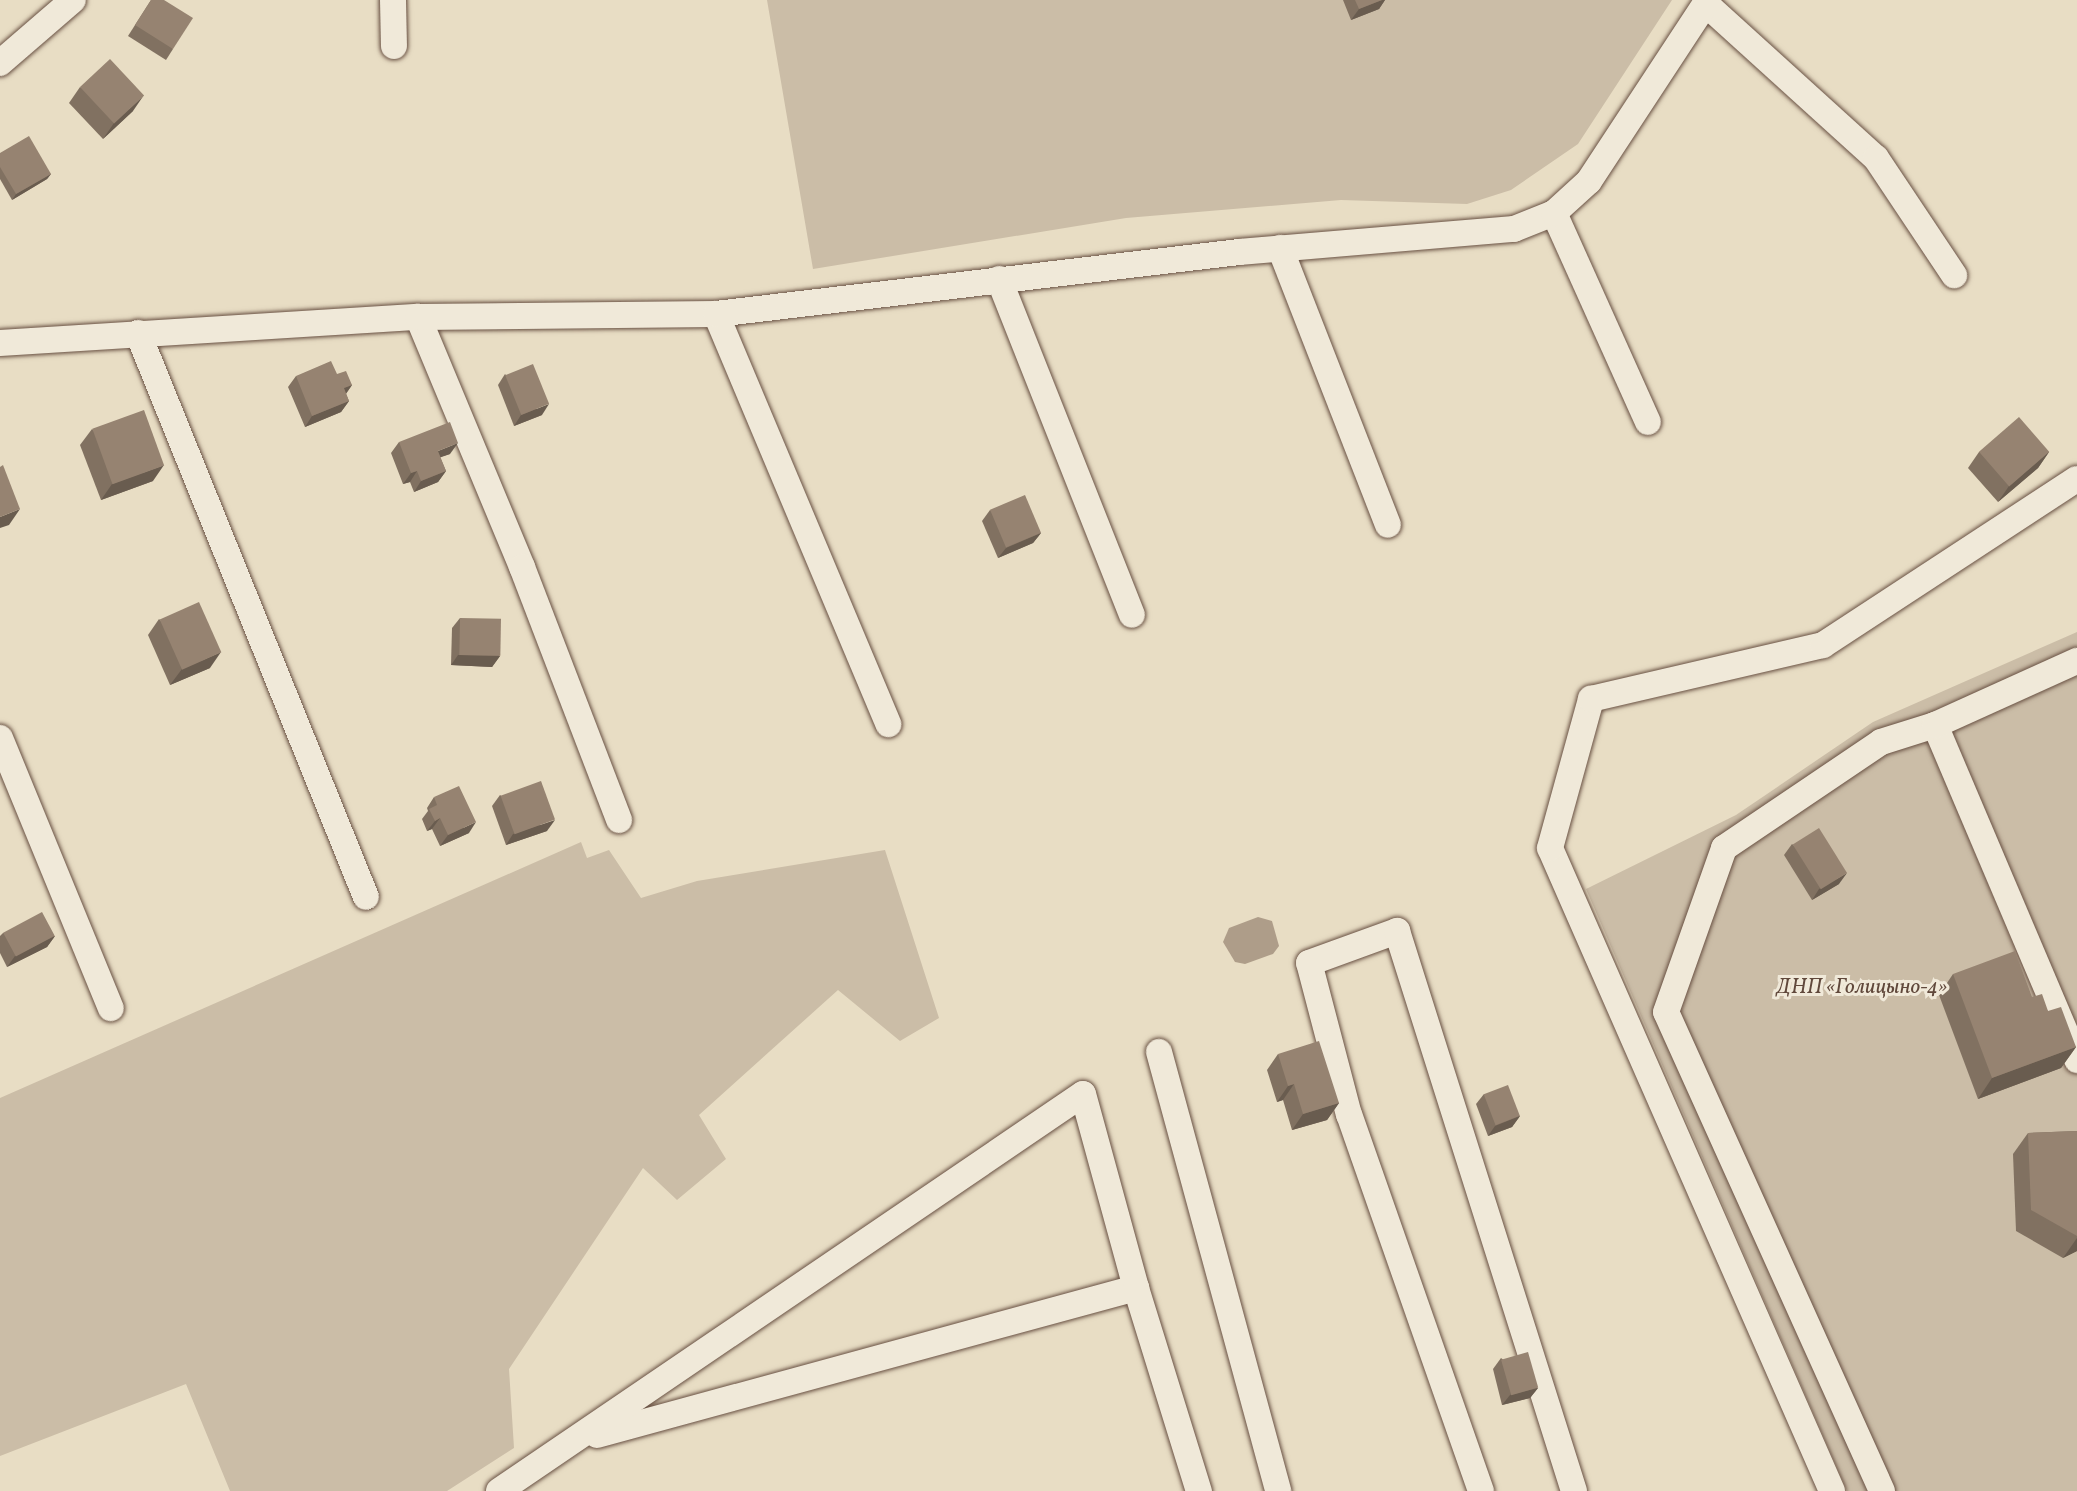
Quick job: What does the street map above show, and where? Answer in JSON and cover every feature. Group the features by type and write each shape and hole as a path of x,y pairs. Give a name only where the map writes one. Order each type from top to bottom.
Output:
{"street":[{"path":"0,63 73,0"},
{"path":"393,0 394,46"},
{"path":"0,344 418,317 716,314 1280,248 1514,229 1554,213 1589,181 1707,2 1876,158 1954,275"},
{"path":"1554,213 1648,422"},
{"path":"1280,248 1388,525"},
{"path":"999,279 1132,615"},
{"path":"716,314 888,724"},
{"path":"418,317 522,567 619,820"},
{"path":"138,333 366,897"},
{"path":"1832,1491 1550,848 1591,698 1823,645 2077,479"},
{"path":"1882,1491 1666,1012 1724,848 1881,742 1935,725 2077,661"},
{"path":"1935,725 2077,1060"},
{"path":"0,738 111,1008"},
{"path":"1481,1491 1349,1115 1309,963 1397,931 1573,1491"},
{"path":"1160,1052 1278,1491"},
{"path":"499,1491 578,1441 1083,1094 1193,1490"},
{"path":"578,1441 1136,1288"}],"green space":[{"path":"767,0 1672,0 1578,144 1511,190 1467,204 1341,200 1126,218 813,269"},
{"name":"ДНП «Голицыно-4»","path":"2077,632 2077,1491 1847,1491 1586,889 1736,815 1873,722"},
{"path":"581,842 587,858 609,850 641,898 697,881 885,850 939,1018 900,1041 838,990 699,1115 726,1159 677,1200 643,1168 509,1369 514,1448 447,1491 230,1491 186,1384 0,1456 0,1098"}],"shaded area":[{"path":"1258,917 1272,921 1279,946 1273,954 1245,964 1235,962 1223,942 1229,928"}],"building":[{"path":"151,0 164,0 193,18 173,49 135,25"},
{"path":"1355,0 1382,0 1359,9"},
{"path":"110,59 144,96 114,124 80,87"},
{"path":"29,136 51,174 16,194 0,167 0,153"},
{"path":"331,361 337,374 346,371 352,385 344,388 349,401 312,416 296,376"},
{"path":"533,364 549,404 521,415 505,375"},
{"path":"144,410 164,465 112,484 92,429"},
{"path":"2019,417 2049,452 2009,486 1979,452"},
{"path":"450,422 458,443 438,451 446,471 421,481 417,471 411,473 399,442"},
{"path":"3,465 20,509 0,517 0,467"},
{"path":"1025,495 1041,533 1006,548 990,510"},
{"path":"199,602 221,652 182,670 160,619"},
{"path":"460,618 501,619 500,656 459,655"},
{"path":"541,781 555,820 515,834 501,796"},
{"path":"459,786 476,822 448,835 440,818 435,821 429,809 437,805 434,797"},
{"path":"1819,828 1847,873 1821,889 1793,844"},
{"path":"42,912 55,936 16,956 3,933"},
{"path":"2015,951 2032,997 2042,994 2048,1011 2061,1007 2076,1047 1992,1078 1953,974"},
{"path":"1319,1041 1339,1103 1303,1114 1294,1084 1288,1086 1278,1054"},
{"path":"1508,1085 1520,1116 1496,1125 1484,1094"},
{"path":"2077,1131 2077,1236 2031,1210 2028,1133"},
{"path":"1528,1352 1538,1388 1511,1395 1501,1360"}]}
